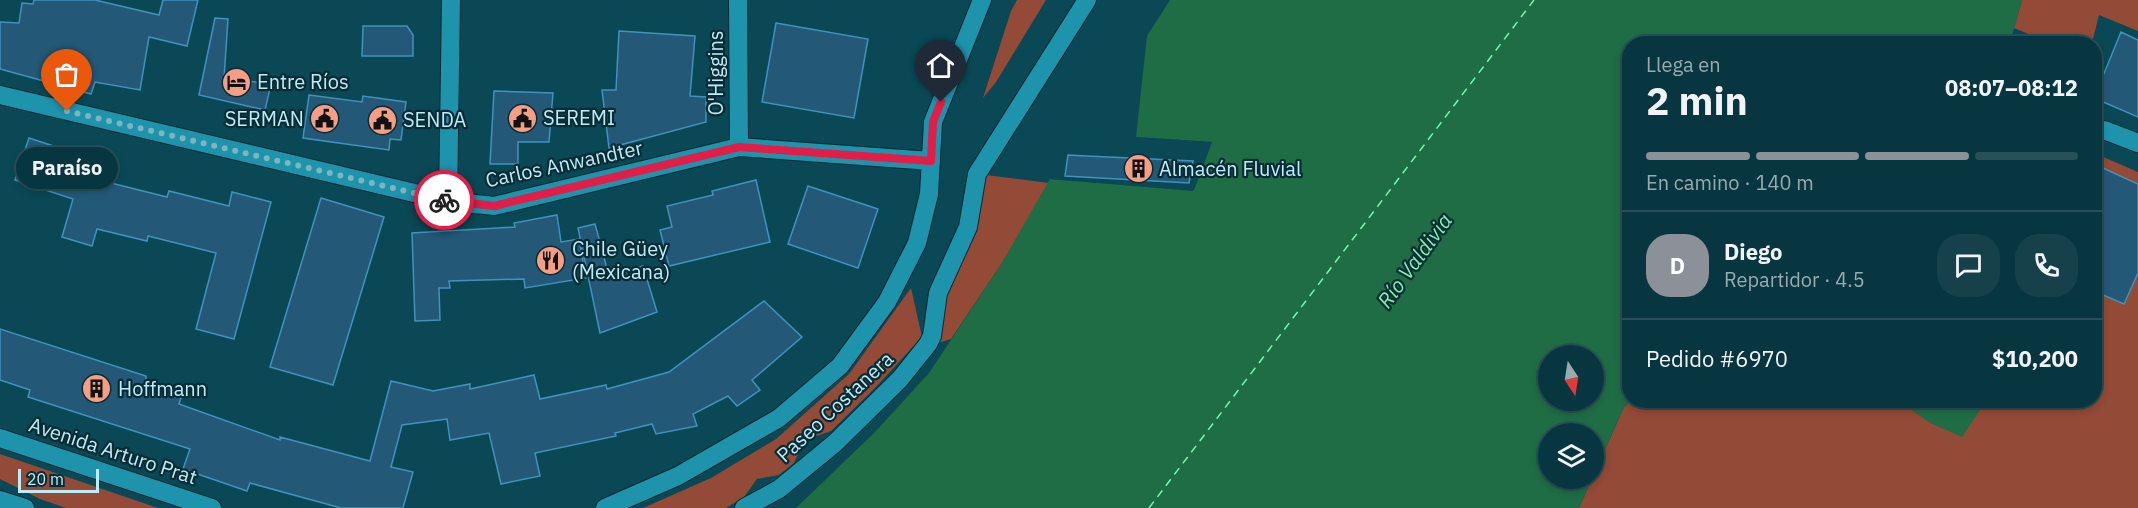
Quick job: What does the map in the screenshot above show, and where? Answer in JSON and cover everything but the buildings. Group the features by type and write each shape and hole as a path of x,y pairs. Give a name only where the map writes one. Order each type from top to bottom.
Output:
{"street":[{"path":"448,201 451,0"},
{"name":"O'Higgins","path":"738,0 739,147"},
{"path":"605,508 678,476 779,418 840,366 887,302 917,243 929,194 933,122 982,0"},
{"name":"Paseo Costanera","path":"744,508 779,489 835,443 900,379 928,344 932,336 938,293 968,227 977,174 1088,0"},
{"name":"Carlos Anwandter","path":"0,95 448,201 494,206 739,147 931,161"},
{"path":"2104,130 2138,144"},
{"name":"Avenida Arturo Prat","path":"0,438 212,508"},
{"path":"0,500 25,508"}],"shaded area":[{"path":"1017,0 1046,0 996,82 983,98 1011,11"},
{"path":"2022,0 2138,0 2138,31 2099,15 2094,36 2033,36 2014,28"},
{"path":"2102,156 2138,172 2138,508 1579,508 1587,489 1604,489 1604,452 1624,408 2102,408"},
{"path":"986,175 1049,183 1002,263 951,339 938,343 946,289 969,249 976,231"},
{"path":"911,288 922,337 831,431 811,438 803,444 794,463 779,475 757,479 744,497 726,508 643,508 711,478 776,439 849,374"},
{"path":"0,454 158,508 66,508 40,499 0,479"}],"water":[{"name":"Río Valdivia","path":"1170,0 2022,0 2012,36 1622,36 1624,408 1604,452 1604,423 1538,423 1538,489 1588,489 1579,508 796,508 875,432 929,373 1002,263 1050,179 1194,190 1212,142 1136,137 1147,36"},
{"path":"1909,408 1981,408 1962,437 1930,423"}],"pier":[{"path":"1133,137 1212,142 1193,191 1050,179 1050,176 1191,187 1208,144 1136,140"}],"ferry route":[{"path":"1149,508 1534,0"}],"way so far":[{"path":"67,111 444,200"}],"place":[{"name":"Entre Ríos","path":"236,82"},
{"name":"Paraíso","path":"67,111"},
{"name":"SEREMI","path":"522,118"},
{"name":"SERMAN","path":"325,119"},
{"name":"SENDA","path":"382,120"},
{"name":"Almacén Fluvial","path":"1138,169"},
{"name":"Chile Güey (Mexicana)","path":"551,260"},
{"name":"Hoffmann","path":"97,389"}],"route":[{"path":"444,200 494,206 739,147 931,161 933,122 941,102"}]}
